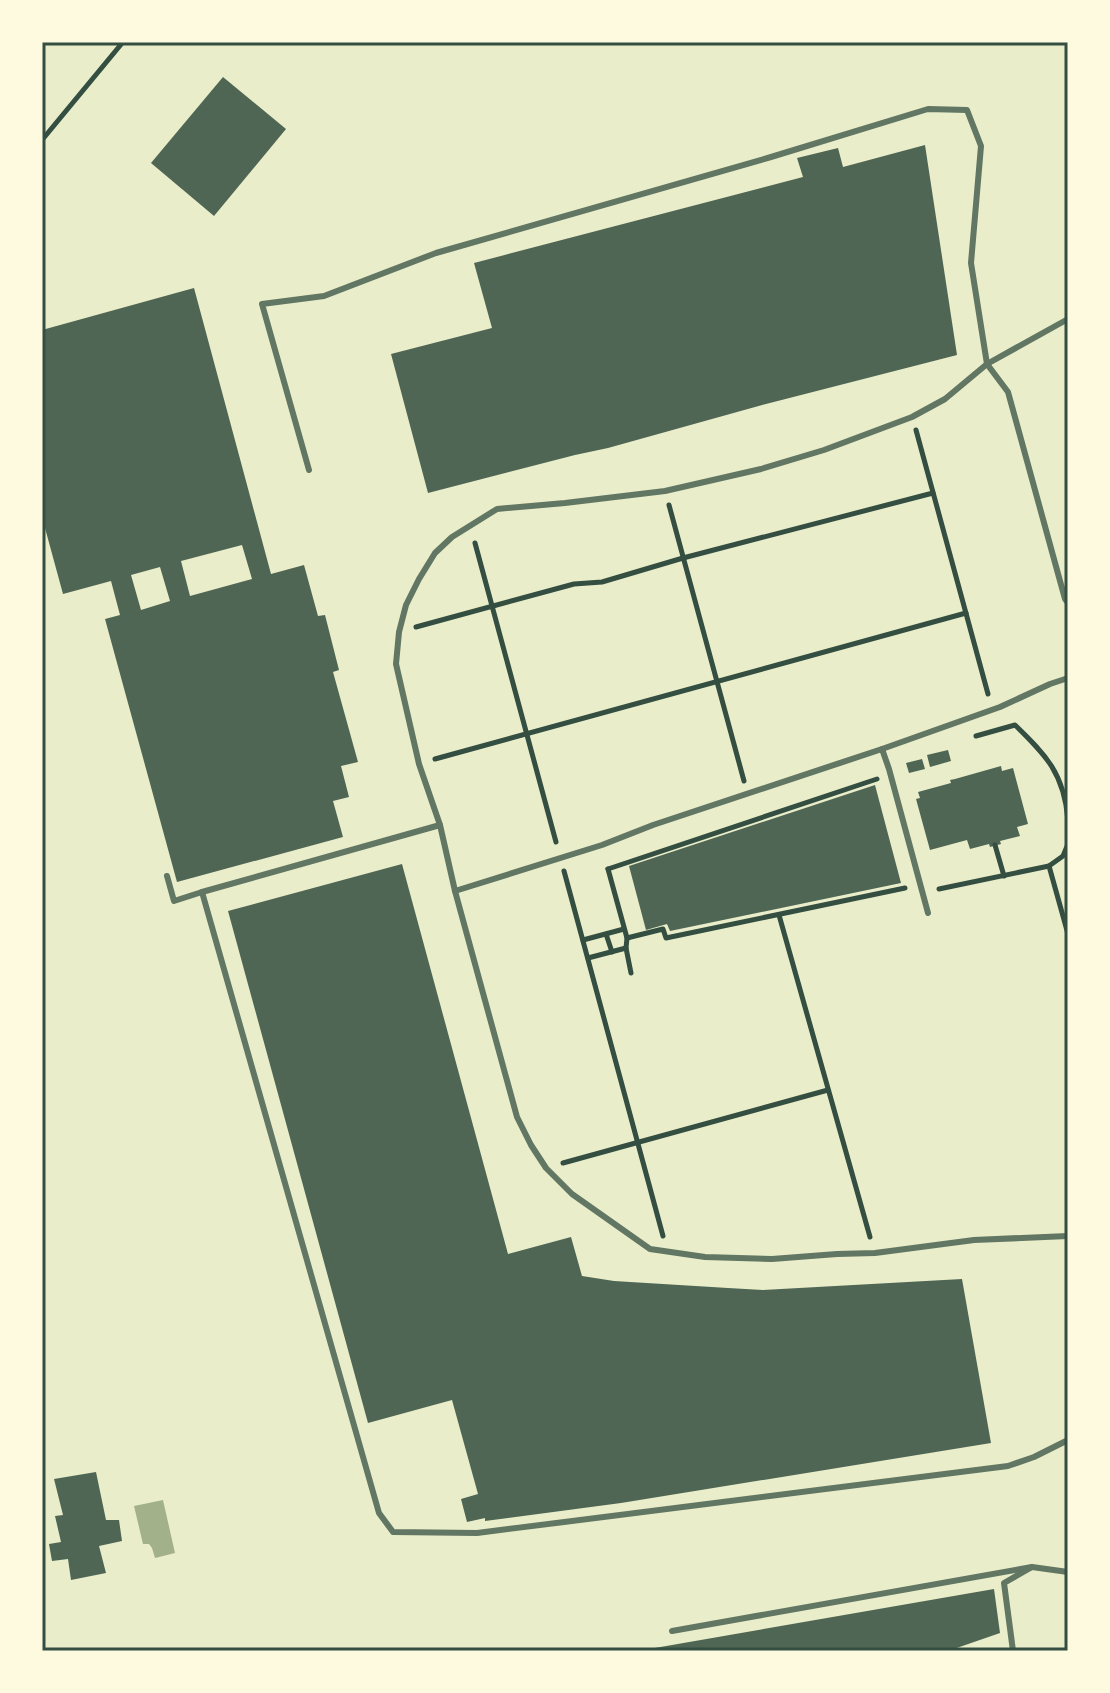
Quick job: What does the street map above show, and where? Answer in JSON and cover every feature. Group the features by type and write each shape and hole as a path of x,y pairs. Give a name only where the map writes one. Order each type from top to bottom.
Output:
{"lane":[{"path":"309,470 262,304 324,296 436,253 928,109 967,110 981,146 971,263 987,364 1008,392 1068,603"},
{"path":"1068,319 987,364 945,399 912,417 822,451 665,491 497,509 452,537 435,553 406,605 396,664 419,764 440,825 517,1117 546,1168 572,1194 650,1249 705,1257 772,1259 875,1253 974,1240 1068,1236"},
{"path":"455,891 602,845 882,749 1000,707 1068,678"},
{"path":"882,749 928,913"},
{"path":"167,876 174,901 440,825"},
{"path":"202,892 379,1513 393,1532 477,1533 1008,1466 1068,1440"},
{"path":"672,1631 1032,1567 1068,1572"},
{"path":"1013,1651 1004,1583 1032,1567"}],"path":[{"path":"42,140 123,42"},
{"path":"912,417 987,693 1043,752 1057,774 1066,799 1068,820"},
{"path":"665,491 742,778 761,818"},
{"path":"399,632 574,584 602,582 933,493"},
{"path":"471,525 667,1253"},
{"path":"419,764 966,613"},
{"path":"973,737 1015,725"},
{"path":"608,869 877,779 889,769"},
{"path":"627,938 663,929 666,938 906,888 938,889 1004,876 1049,866 1063,856 1068,844"},
{"path":"602,845 609,882 627,938 631,973"},
{"path":"995,845 1004,876"},
{"path":"1049,866 1068,934"},
{"path":"779,915 875,1253"},
{"path":"583,940 624,929"},
{"path":"604,933 612,952"},
{"path":"588,958 626,948"},
{"path":"546,1168 828,1090"}],"shaded area":[{"path":"163,1500 175,1553 155,1558 149,1544 143,1544 134,1506"}],"building":[{"path":"223,77 286,129 214,216 151,163"},
{"path":"925,145 957,355 428,493 391,354 492,328 474,263 803,177 797,158 838,148 843,167"},
{"path":"194,288 271,574 304,565 318,616 325,615 339,670 333,672 358,762 341,766 349,797 333,801 343,837 177,882 105,619 120,615 111,581 63,594 42,517 42,330","holes":["242,545 252,579 190,596 181,561","160,567 170,601 141,610 131,575"]},
{"path":"948,750 951,761 930,767 927,755"},
{"path":"922,759 925,769 909,773 906,763"},
{"path":"1001,766 1002,771 1013,768 1028,824 1017,827 1020,836 990,847 989,844 970,849 967,840 930,850 916,799 920,798 918,792"},
{"path":"875,785 901,883 670,931 667,924 646,930 629,866"},
{"path":"402,864 508,1254 571,1237 582,1276 614,1281 763,1290 962,1279 991,1443 621,1503 467,1522 461,1499 478,1494 452,1400 368,1423 228,911"},
{"path":"96,1472 106,1520 119,1520 122,1541 99,1546 106,1573 71,1580 68,1559 52,1561 49,1544 61,1542 55,1516 63,1515 54,1479"},
{"path":"994,1589 1000,1633 948,1651 649,1651 649,1649"}]}
